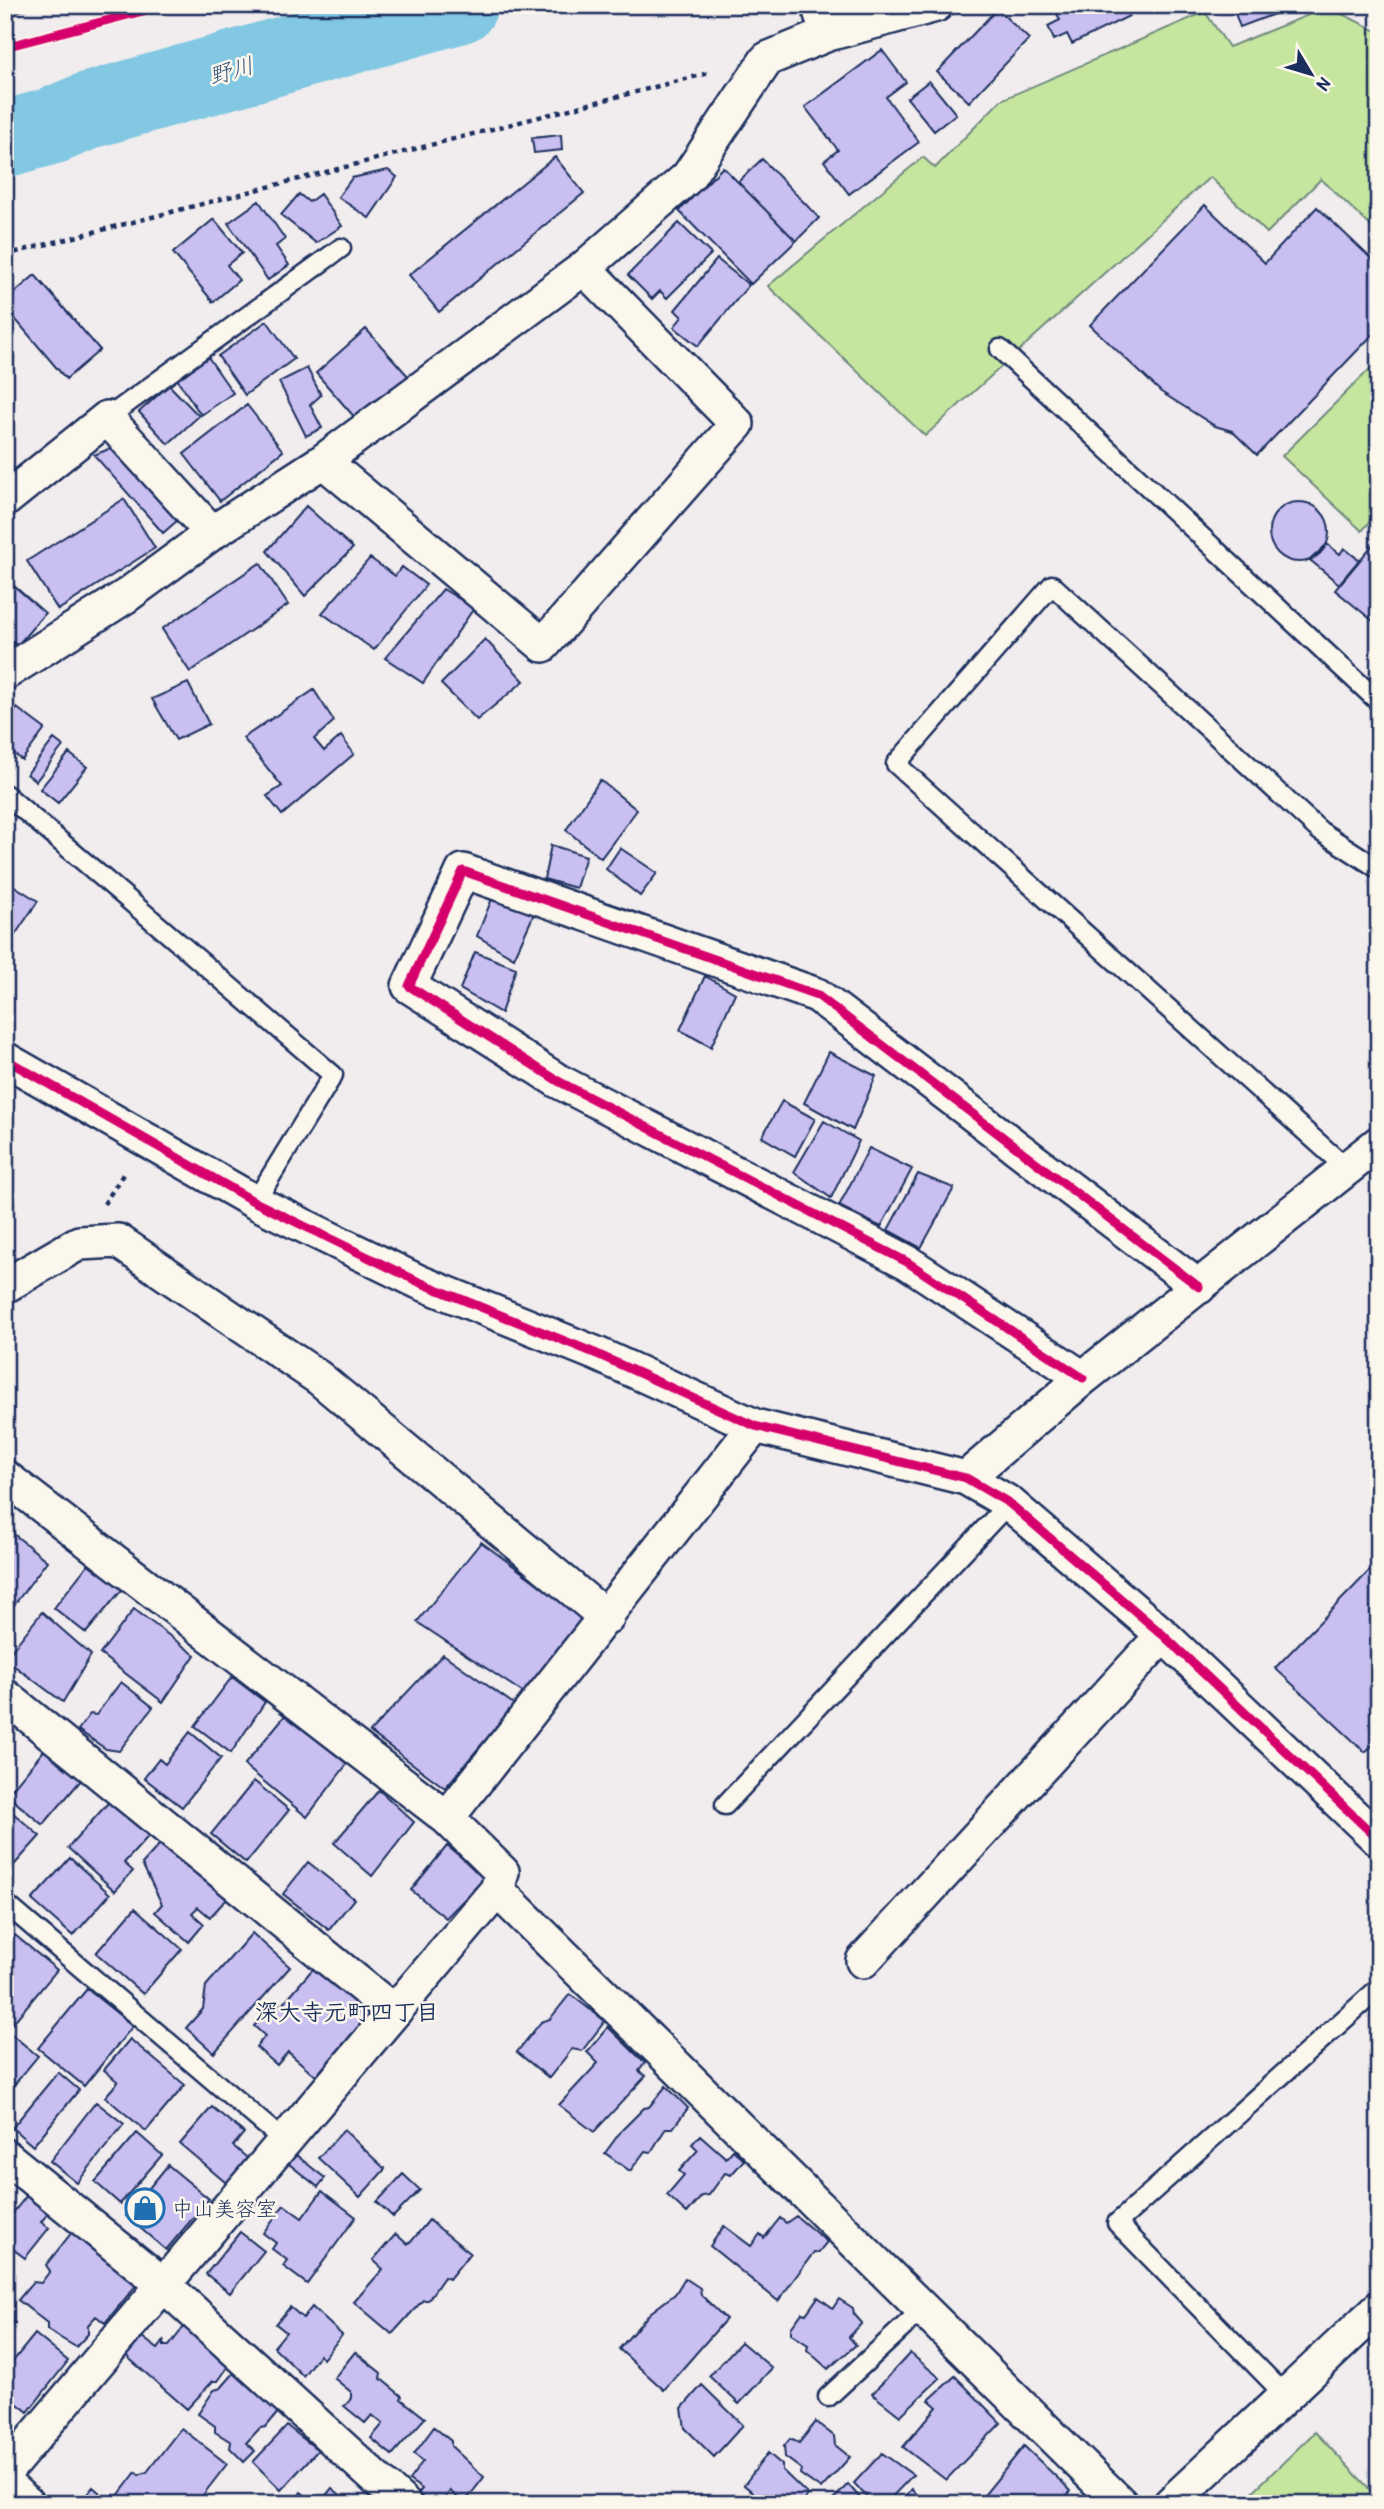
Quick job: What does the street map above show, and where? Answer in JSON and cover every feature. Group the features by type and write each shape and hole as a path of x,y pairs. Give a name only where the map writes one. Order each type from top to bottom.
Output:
{"street":[{"path":"5,673 126,596 212,533 323,461 584,268 688,177 767,59 823,21 936,5"},
{"path":"323,461 543,645 737,424 584,268"},
{"path":"5,500 107,418 212,533"},
{"path":"1083,1378 907,1262 558,1081 409,986 463,871 817,995 1199,1287"},
{"path":"5,1059 255,1202 419,1282 597,1354 755,1426 966,1478 1009,1503 1163,1635 1379,1840"},
{"path":"966,1478 1083,1378 1345,1167 1379,1143"},
{"path":"5,1286 79,1242 118,1241 319,1378 607,1618"},
{"path":"447,1818 607,1618 755,1426"},
{"path":"5,1477 447,1818 502,1872 497,1890 5,2472"},
{"path":"863,1961 1163,1635"},
{"path":"5,1696 393,2011"},
{"path":"497,1890 925,2307 1121,2504"},
{"path":"5,2156 164,2285 404,2504"},
{"path":"1170,2504 1379,2308"},
{"path":"5,2484 28,2504"}],"lane":[{"path":"107,418 341,248"},
{"path":"1000,349 1379,702"},
{"path":"1345,1167 896,764 1052,585 1320,831 1379,869"},
{"path":"5,794 333,1075 255,1202"},
{"path":"724,1805 1009,1503"},
{"path":"5,1903 284,2141"},
{"path":"1285,2395 1117,2223 1379,1988"},
{"path":"828,2397 925,2307"}],"path":[{"path":"5,47 166,5"},
{"path":"5,256 767,59"},
{"path":"79,1242 145,1140"}],"green space":[{"path":"1328,7 1379,32 1379,234 1321,179 1267,233 1210,177 925,436 768,286 923,157 935,168 1001,100 1205,12 1229,47"},
{"path":"1379,360 1379,510 1362,531 1282,456"},
{"path":"1315,2432 1379,2499 1379,2504 1240,2504"}],"building":[{"path":"10,5 37,5 12,13"},
{"path":"1053,5 1124,5 1129,16 1072,44 1067,34 1054,40 1048,26 1060,20"},
{"path":"1232,5 1292,5 1293,7 1240,27"},
{"path":"997,9 1029,39 969,102 937,72"},
{"path":"882,50 906,82 886,97 919,142 849,194 824,161 838,150 805,107"},
{"path":"929,81 956,114 934,131 907,98"},
{"path":"561,135 562,150 534,153 532,138"},
{"path":"555,157 584,193 439,312 409,275"},
{"path":"762,159 819,218 796,241 738,182"},
{"path":"723,167 796,241 751,284 679,211"},
{"path":"388,170 397,177 369,218 338,197 352,178"},
{"path":"299,194 309,202 320,194 342,226 316,243 281,215"},
{"path":"259,201 285,239 276,246 289,265 268,280 228,223"},
{"path":"1205,205 1265,263 1317,207 1379,266 1379,328 1257,455 1232,431 1215,426 1161,392 1090,325"},
{"path":"214,219 242,253 227,265 239,280 213,302 173,253"},
{"path":"679,223 711,254 667,298 660,291 652,299 628,275"},
{"path":"717,259 749,285 698,346 674,327 682,317 675,310"},
{"path":"35,275 100,350 66,379 5,307 5,301"},
{"path":"267,321 294,359 245,395 218,356"},
{"path":"366,329 408,376 357,420 316,373"},
{"path":"208,357 233,393 201,415 177,379"},
{"path":"307,368 321,395 310,405 322,428 306,436 279,382"},
{"path":"169,385 199,416 168,444 139,412"},
{"path":"247,405 283,451 220,501 184,454"},
{"path":"114,447 178,520 163,533 94,455"},
{"path":"124,499 155,548 58,610 27,561"},
{"path":"1299,502 1320,511 1329,532 1320,553 1299,562 1278,553 1269,532 1278,511"},
{"path":"306,506 353,548 305,596 267,551"},
{"path":"1379,537 1379,626 1335,590"},
{"path":"1327,544 1340,554 1344,548 1359,560 1339,584 1310,560"},
{"path":"370,558 395,576 402,567 426,585 374,650 322,613"},
{"path":"260,563 288,605 190,672 162,629"},
{"path":"5,578 45,613 17,646 5,636"},
{"path":"443,589 474,608 423,683 385,658"},
{"path":"485,639 524,681 477,720 441,684"},
{"path":"188,683 209,724 176,740 152,699"},
{"path":"314,690 334,721 314,739 324,751 341,736 354,754 282,815 267,796 282,786 243,738"},
{"path":"17,708 45,729 22,760 5,747 5,724"},
{"path":"54,739 63,746 36,781 27,774"},
{"path":"69,753 87,767 58,803 40,789"},
{"path":"600,780 637,810 601,858 566,830"},
{"path":"551,845 586,856 576,888 544,879"},
{"path":"620,848 657,873 640,896 606,869"},
{"path":"5,880 38,901 15,935 5,929"},
{"path":"493,896 534,914 514,958 477,936"},
{"path":"475,952 516,968 501,1013 460,989"},
{"path":"705,976 735,993 711,1047 680,1030"},
{"path":"829,1052 876,1076 853,1130 804,1103"},
{"path":"782,1101 815,1119 795,1156 762,1137"},
{"path":"824,1121 859,1141 831,1198 794,1172"},
{"path":"869,1148 912,1169 881,1227 839,1206"},
{"path":"918,1174 954,1188 921,1248 888,1230"},
{"path":"5,1527 47,1561 5,1617"},
{"path":"481,1542 587,1620 525,1694 417,1622"},
{"path":"93,1558 125,1586 86,1633 54,1608"},
{"path":"1379,1561 1379,1740 1365,1752 1275,1668"},
{"path":"134,1609 195,1655 163,1702 100,1654"},
{"path":"42,1612 91,1655 63,1702 5,1659"},
{"path":"443,1654 515,1705 445,1788 370,1732"},
{"path":"232,1677 265,1702 231,1753 195,1726"},
{"path":"121,1682 153,1707 119,1751 106,1749 78,1730 90,1714 96,1715"},
{"path":"287,1713 347,1764 307,1817 244,1765"},
{"path":"190,1732 221,1758 182,1807 144,1778 159,1759 165,1764"},
{"path":"46,1748 82,1779 43,1825 7,1795"},
{"path":"254,1781 289,1810 246,1863 211,1834"},
{"path":"379,1790 414,1822 372,1876 334,1843"},
{"path":"116,1794 155,1829 124,1863 133,1871 115,1891 68,1848"},
{"path":"5,1806 40,1836 7,1873 5,1871"},
{"path":"167,1836 232,1893 210,1917 198,1907 192,1913 204,1924 189,1942 155,1912 162,1904 142,1864"},
{"path":"447,1846 486,1877 446,1918 411,1890"},
{"path":"70,1858 110,1894 73,1936 32,1900"},
{"path":"308,1862 354,1899 329,1930 283,1894"},
{"path":"135,1908 182,1949 143,1994 96,1953"},
{"path":"252,1933 290,1967 214,2053 186,2028 203,2009 206,1986"},
{"path":"15,1935 57,1970 12,2024 5,2018 5,1947"},
{"path":"317,1964 372,2011 316,2076 288,2052 277,2065 256,2047 265,2036 254,2026 275,2001 281,2006"},
{"path":"87,1989 133,2026 84,2086 38,2048"},
{"path":"570,1994 605,2021 582,2051 572,2049 549,2078 517,2052 541,2022 550,2019"},
{"path":"608,2027 645,2063 639,2071 646,2076 594,2132 559,2105 598,2063 587,2052"},
{"path":"5,2029 38,2056 5,2096"},
{"path":"130,2039 185,2085 146,2131 105,2097 118,2082 104,2070"},
{"path":"58,2072 79,2090 33,2146 12,2128"},
{"path":"666,2086 688,2108 673,2128 666,2128 651,2152 645,2151 630,2171 605,2153 622,2130 644,2108 649,2107"},
{"path":"96,2102 124,2124 77,2183 50,2161"},
{"path":"212,2107 244,2133 233,2146 252,2162 231,2187 180,2144"},
{"path":"344,2130 385,2169 360,2197 318,2158"},
{"path":"137,2133 162,2155 120,2204 95,2182"},
{"path":"700,2135 726,2158 733,2150 744,2160 731,2175 725,2173 709,2195 702,2196 687,2213 667,2195 684,2175 679,2171 698,2150 692,2144"},
{"path":"296,2155 325,2178 318,2187 289,2164"},
{"path":"168,2165 209,2199 166,2250 126,2216"},
{"path":"403,2174 420,2190 393,2217 377,2202"},
{"path":"322,2191 356,2217 307,2284 283,2266 287,2260 272,2249 276,2243 263,2233 284,2205 302,2218"},
{"path":"28,2194 50,2211 41,2222 49,2228 25,2258 5,2243 5,2223"},
{"path":"796,2216 827,2242 818,2253 814,2252 778,2301 710,2246 724,2226 751,2246 760,2234 764,2238 780,2218 786,2223"},
{"path":"429,2220 470,2253 449,2279 444,2277 428,2300 423,2300 392,2334 354,2302 383,2269 373,2260 396,2234 407,2244"},
{"path":"73,2231 138,2283 105,2323 96,2316 88,2325 88,2334 76,2347 47,2330 47,2323 18,2300 33,2282 41,2283 50,2271 46,2265"},
{"path":"240,2232 264,2251 230,2293 206,2274"},
{"path":"685,2278 700,2288 701,2295 726,2319 664,2390 619,2349 650,2313 675,2294"},
{"path":"818,2297 833,2308 839,2299 853,2308 854,2314 862,2323 849,2337 856,2345 828,2369 807,2350 808,2345 791,2334 791,2328 802,2313 806,2314"},
{"path":"290,2307 303,2318 312,2307 342,2335 323,2359 319,2355 303,2376 274,2347 286,2332 276,2324"},
{"path":"5,2310 13,2316 10,2319 15,2323 5,2335"},
{"path":"187,2323 230,2364 218,2381 213,2381 187,2409 125,2355 142,2337 158,2349 164,2341 164,2346 169,2346"},
{"path":"35,2334 68,2361 28,2412 5,2394 5,2371"},
{"path":"741,2342 772,2368 739,2404 709,2376"},
{"path":"355,2352 381,2373 380,2378 402,2396 401,2399 425,2418 392,2455 371,2438 383,2424 372,2415 365,2423 344,2406 351,2398 351,2392 334,2378"},
{"path":"910,2353 940,2378 900,2416 872,2394"},
{"path":"235,2372 279,2411 266,2427 260,2428 246,2443 255,2451 244,2462 230,2448 231,2442 215,2432 215,2426 198,2414 214,2390 221,2388"},
{"path":"955,2376 1001,2423 946,2480 903,2447 937,2407 929,2400"},
{"path":"702,2385 743,2425 714,2457 685,2428 682,2408"},
{"path":"816,2422 834,2436 835,2445 850,2457 821,2489 800,2474 801,2469 785,2457 784,2446 790,2439 799,2443"},
{"path":"287,2426 318,2450 281,2490 253,2462"},
{"path":"434,2427 451,2441 451,2446 484,2477 464,2503 450,2491 441,2504 430,2504 418,2494 422,2489 409,2480 423,2461 414,2454"},
{"path":"181,2428 227,2464 196,2504 126,2504 117,2497 136,2472 139,2475 147,2472"},
{"path":"1024,2446 1071,2491 1059,2504 977,2504"},
{"path":"768,2453 808,2495 801,2504 761,2504 761,2499 744,2485"},
{"path":"882,2453 913,2475 885,2504 873,2504 854,2483"},
{"path":"848,2484 865,2504 829,2504"},
{"path":"93,2487 113,2504 79,2504"},
{"path":"332,2488 351,2504 319,2504"},
{"path":"912,2489 926,2504 899,2504"},
{"path":"301,2492 316,2504 294,2504"}],"waterway":[{"name":"野川","path":"5,139 52,126 90,110 459,5"}],"cycle path":[{"path":"5,47 166,5"},
{"path":"1083,1378 907,1262 558,1081 409,986 463,871 817,995 1199,1287"},
{"path":"5,1059 255,1202 419,1282 597,1354 755,1426 966,1478 1009,1503 1163,1635 1379,1840"}],"place":[{"name":"中山美容室","path":"145,2208"}],"district":[{"name":"深大寺元町四丁目","path":"347,2011"}]}
